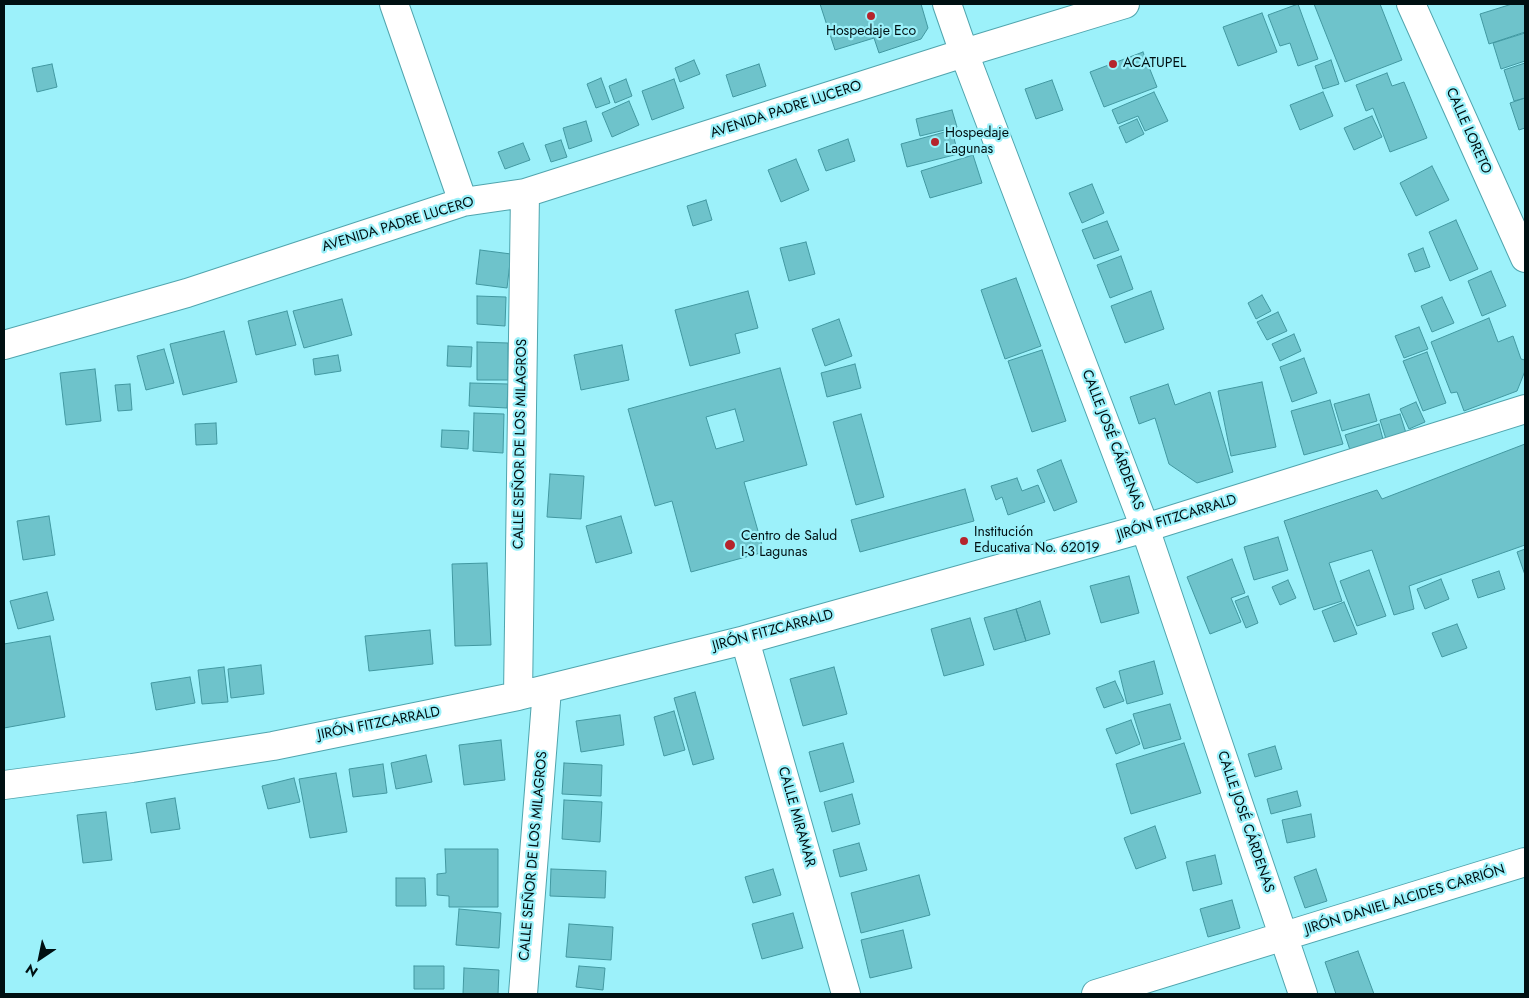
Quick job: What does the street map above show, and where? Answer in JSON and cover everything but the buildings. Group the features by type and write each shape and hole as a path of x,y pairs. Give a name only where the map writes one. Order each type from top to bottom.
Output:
{"street":[{"path":"394,4 463,202"},
{"name":"CALLE JOSÉ CÁRDENAS","path":"947,4 1145,528 1303,994"},
{"name":"AVENIDA PADRE LUCERO","path":"4,345 187,293 463,202 525,193 964,53 1125,4"},
{"name":"CALLE LORETO","path":"1411,4 1525,258"},
{"name":"CALLE SEÑOR DE LOS MILAGROS","path":"518,696 525,193"},
{"name":"JIRÓN FITZCARRALD","path":"4,785 132,768 273,746 547,689 745,640 1145,528 1525,409"},
{"name":"CALLE MIRAMAR","path":"745,640 846,994"},
{"name":"CALLE SEÑOR DE LOS MILAGROS","path":"523,994 547,689"},
{"name":"JIRÓN DANIEL ALCIDES CARRIÓN","path":"1096,994 1525,862"}],"place":[{"name":"Hospedaje Eco","path":"871,16"},
{"name":"ACATUPEL","path":"1113,64"},
{"name":"Hospedaje Lagunas","path":"935,142"},
{"name":"Institución Educativa No. 62019","path":"964,541"},
{"name":"Centro de Salud I-3 Lagunas","path":"730,545"}]}
